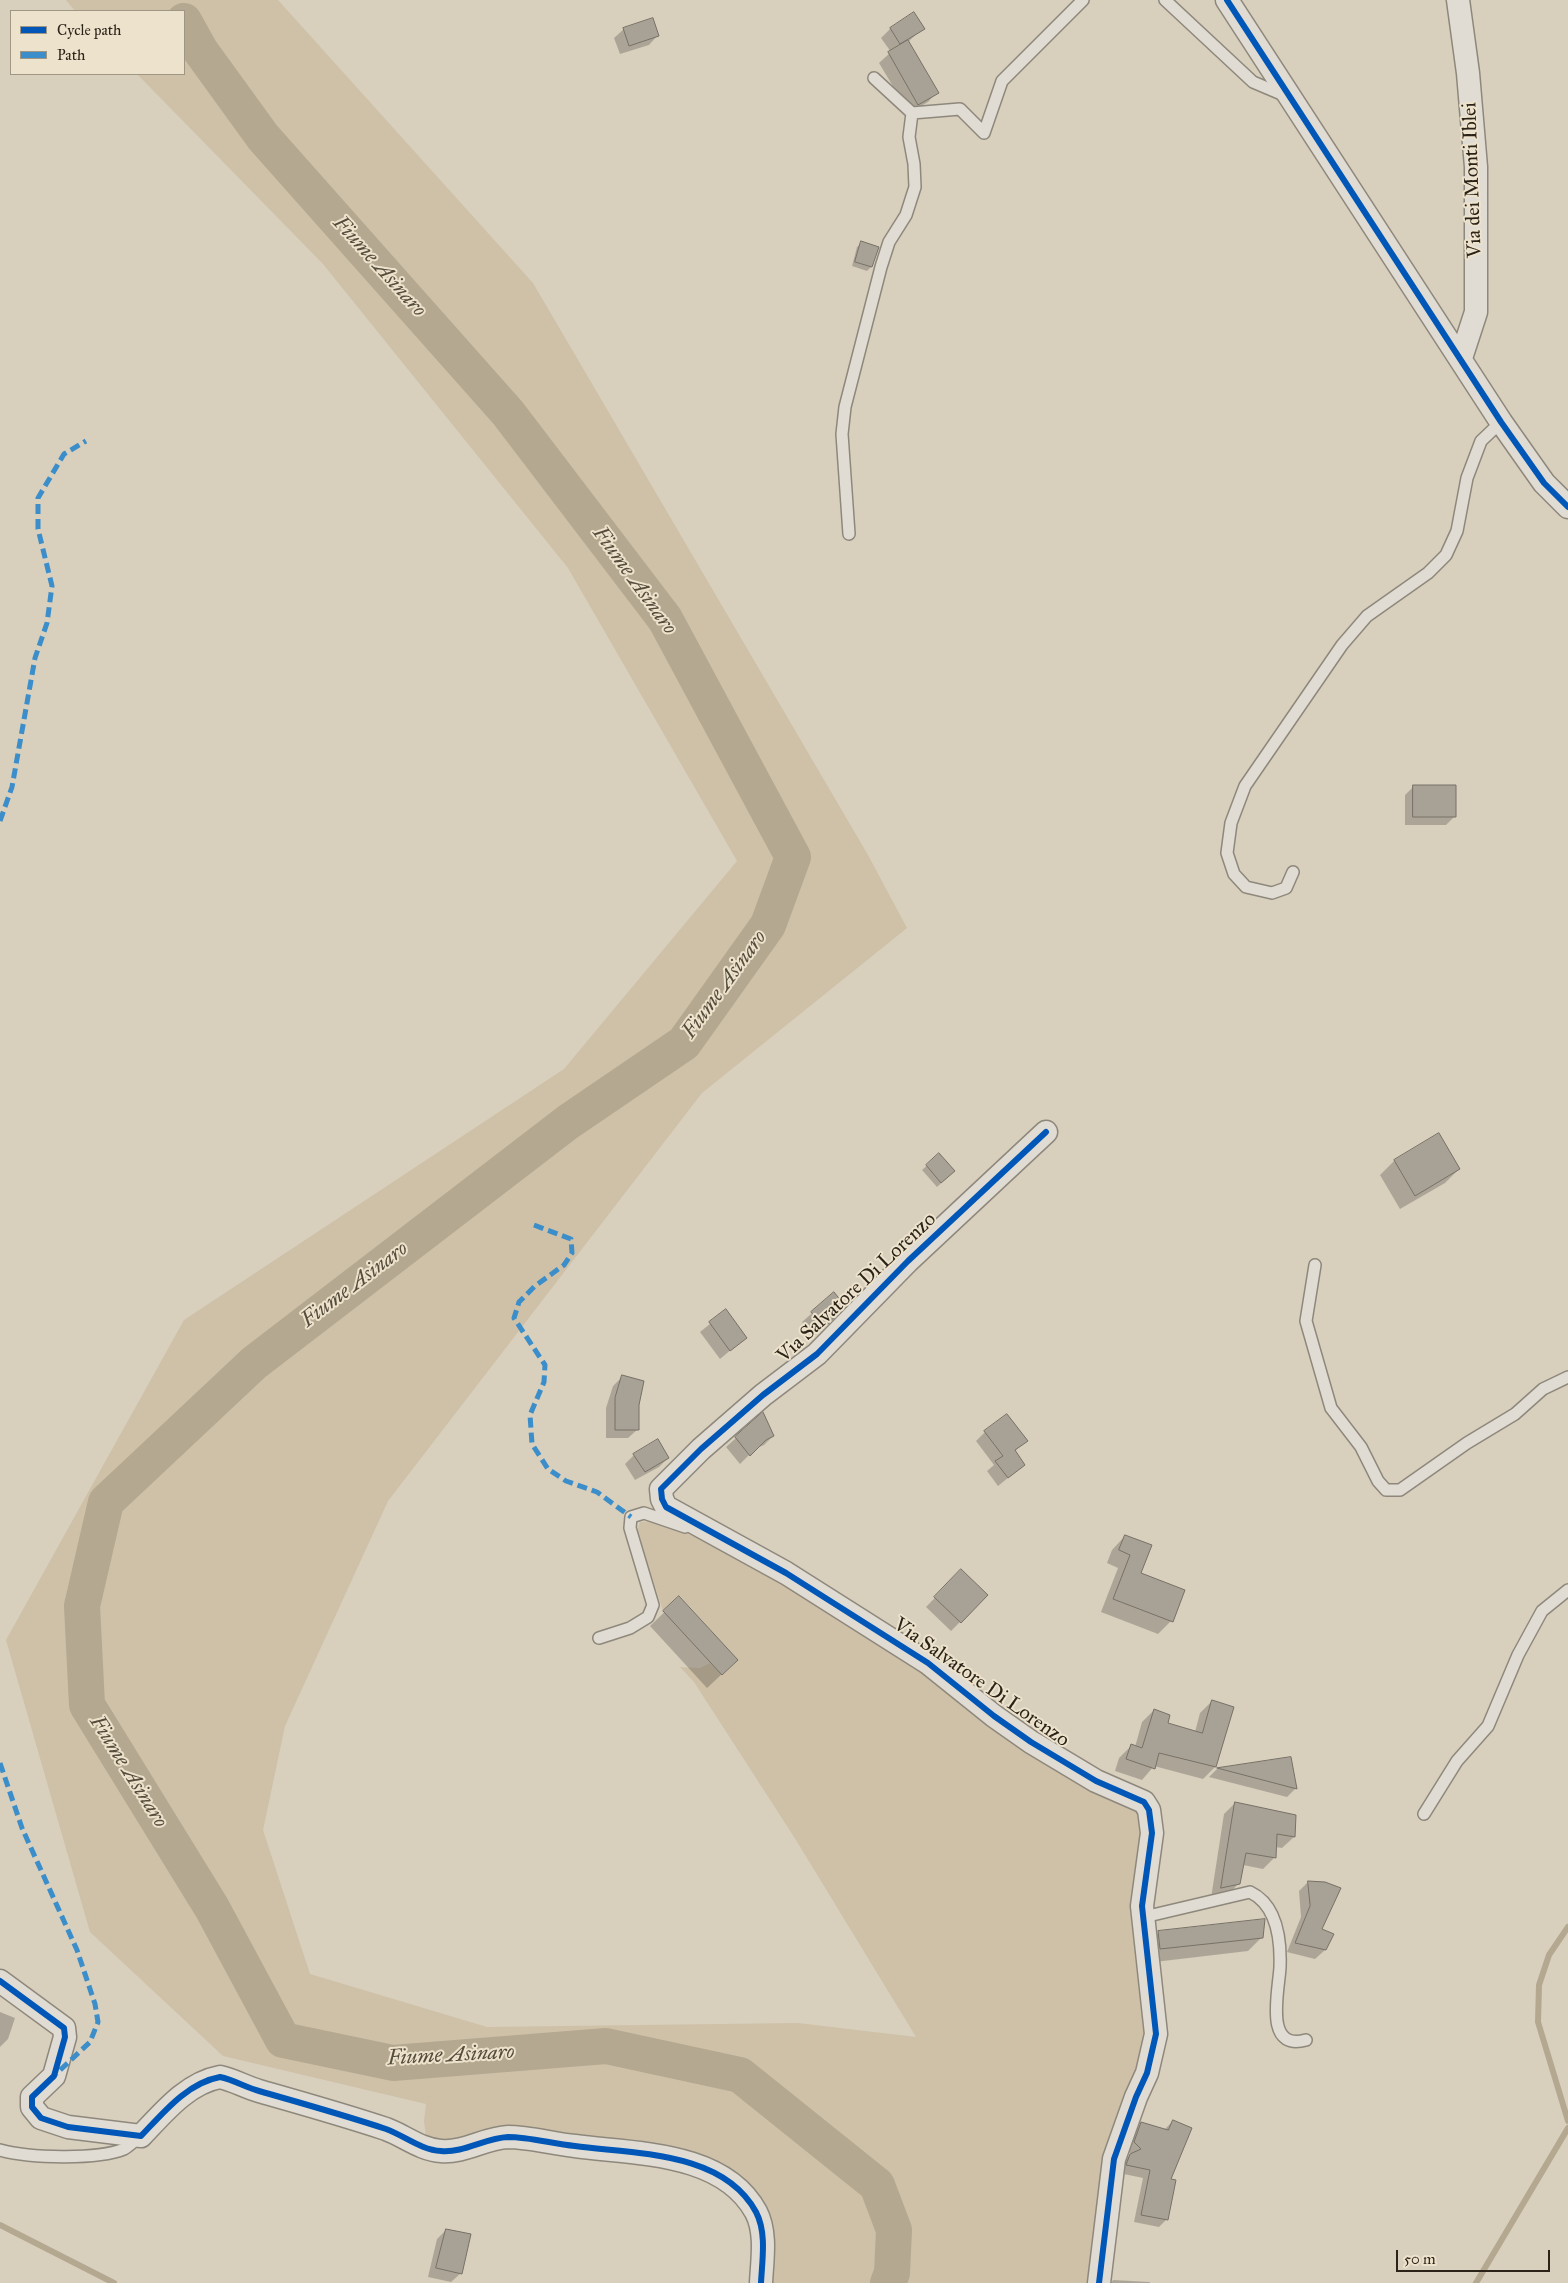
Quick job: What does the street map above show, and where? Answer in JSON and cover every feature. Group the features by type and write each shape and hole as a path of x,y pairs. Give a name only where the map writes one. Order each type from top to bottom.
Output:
{"street":[{"path":"1227,0 1501,422 1544,483 1565,500"},
{"name":"Via dei Monti Iblei","path":"1458,0 1468,73 1476,167 1476,312 1461,358"},
{"name":"Via Salvatore Di Lorenzo","path":"1046,1132 908,1261 817,1354 762,1394 701,1449 661,1489 662,1500 666,1507 786,1573 928,1663 994,1716 1031,1742 1096,1781 1144,1802 1149,1810 1152,1833 1142,1906 1156,2034 1147,2073 1136,2097 1114,2160 1099,2283"},
{"path":"0,1981 64,2028 65,2037 54,2076 32,2097 32,2107 41,2118 68,2128 140,2136 177,2099 207,2079 220,2077 388,2130 426,2148 442,2152 453,2151 491,2139 509,2137 575,2146 635,2151 674,2159 702,2167 727,2181 749,2202 757,2213 762,2234 761,2283"}],"lane":[{"path":"874,78 912,113 960,109 984,133 1002,81 1083,0"},
{"path":"1166,0 1254,82 1292,99"},
{"path":"849,534 842,434 845,407 881,267 889,242 906,215 915,187 914,164 909,137 912,113"},
{"path":"1293,872 1286,888 1272,893 1246,887 1234,874 1227,853 1231,823 1245,786 1342,645 1367,616 1428,574 1446,555 1457,531 1467,478 1480,441 1501,422"},
{"path":"1315,1265 1306,1321 1332,1408 1361,1447 1378,1481 1386,1490 1400,1490 1467,1443 1515,1414 1543,1389 1568,1377"},
{"path":"599,1638 630,1628 648,1617 653,1605 630,1528 631,1517 644,1513 729,1543"},
{"path":"1424,1814 1457,1761 1488,1726 1518,1655 1542,1611 1568,1590"},
{"path":"1144,1917 1250,1892 1262,1898 1274,1918 1279,1944 1280,1967 1276,1996 1281,2034 1286,2041 1295,2043 1306,2040"},
{"path":"0,2150 29,2155 77,2156 107,2154 126,2148 140,2136"}],"shaded area":[{"path":"66,0 278,0 533,283 868,855 907,928 702,1093 388,1501 285,1726 263,1830 310,1974 487,2027 798,2023 916,2037 796,1840 694,1682 680,1667 700,1668 710,1663 722,1675 738,1660 680,1596 663,1611 637,1531 640,1522 654,1521 740,1554 1144,1812 1150,2013 1091,2283 766,2283 763,2213 674,2155 427,2144 424,2121 426,2104 223,2056 90,1932 6,1640 184,1320 564,1069 737,861 568,568 323,264 138,75 185,75 185,10 74,10"}],"building":[{"path":"914,12 925,29 900,44 890,28"},
{"path":"653,18 659,36 629,46 623,28"},
{"path":"908,40 939,93 918,105 888,52"},
{"path":"861,241 879,247 872,267 855,262"},
{"path":"1413,785 1456,785 1456,817 1413,817"},
{"path":"1439,1133 1460,1169 1415,1196 1394,1160"},
{"path":"939,1153 955,1171 941,1183 926,1165"},
{"path":"834,1292 845,1306 824,1328 811,1312"},
{"path":"726,1309 747,1338 730,1351 709,1322"},
{"path":"622,1375 644,1381 639,1405 639,1430 615,1430 615,1398"},
{"path":"763,1412 774,1436 766,1440 750,1456 735,1437"},
{"path":"1007,1414 1028,1441 1015,1450 1025,1465 1008,1478 995,1461 1003,1456 984,1431"},
{"path":"658,1439 669,1458 645,1472 633,1454"},
{"path":"1125,1535 1152,1545 1141,1573 1185,1590 1173,1622 1113,1599 1130,1555 1119,1550"},
{"path":"961,1569 988,1595 961,1623 934,1597"},
{"path":"679,1596 738,1660 722,1675 663,1611"},
{"path":"1212,1700 1234,1707 1216,1767 1159,1753 1155,1769 1126,1759 1131,1744 1142,1748 1154,1709 1170,1715 1168,1723 1202,1733"},
{"path":"1291,1757 1297,1789 1217,1768"},
{"path":"1235,1802 1296,1815 1295,1837 1277,1834 1276,1858 1246,1853 1240,1884 1221,1888"},
{"path":"1308,1881 1325,1882 1341,1888 1322,1929 1334,1934 1326,1950 1295,1943 1310,1906"},
{"path":"1265,1919 1263,1938 1160,1949 1158,1931"},
{"path":"1173,2120 1192,2128 1171,2179 1176,2180 1168,2220 1141,2215 1150,2170 1126,2165 1130,2154 1141,2149 1134,2142 1141,2122 1168,2130"},
{"path":"446,2229 471,2234 462,2274 436,2268"}],"waterway":[{"name":"Fiume Asinaro","path":"185,23 200,50 263,137 508,413 665,619 793,857 768,925 684,1043 568,1122 254,1363 106,1502 82,1606 87,1705 212,1908 283,2040 393,2063 606,2046 740,2075 877,2185 894,2230 892,2273 888,2283"},
{"path":"1568,1927 1549,1955 1539,1985 1538,2022 1568,2121"},
{"path":"1476,2283 1568,2128"},
{"path":"0,2225 114,2283"}],"marked path":[{"path":"0,821 12,787 35,658 47,623 52,586 38,529 38,498 64,454 86,441"},
{"path":"534,1225 571,1239 572,1253 564,1265 535,1286 519,1302 514,1318 545,1365 544,1382 530,1415 532,1444 548,1469 566,1481 597,1492 631,1517"},
{"path":"0,1763 22,1828 77,1950 95,2004 98,2022 90,2042 56,2074"}],"cycle path":[{"path":"1227,0 1501,422 1544,483 1568,507"},
{"path":"1046,1132 908,1261 817,1354 763,1395 701,1449 661,1489 662,1499 666,1507 786,1573 928,1663 994,1716 1031,1742 1096,1781 1144,1802 1149,1810 1152,1833 1142,1906 1156,2034 1147,2073 1136,2097 1114,2159 1099,2283"},
{"path":"0,1981 64,2028 65,2037 54,2076 32,2097 32,2107 41,2118 68,2127 141,2136 186,2092 208,2080 220,2077 259,2091 386,2129 434,2150 458,2150 499,2138 516,2137 675,2159 700,2166 722,2177 741,2192 756,2212 763,2238 761,2283"}]}
